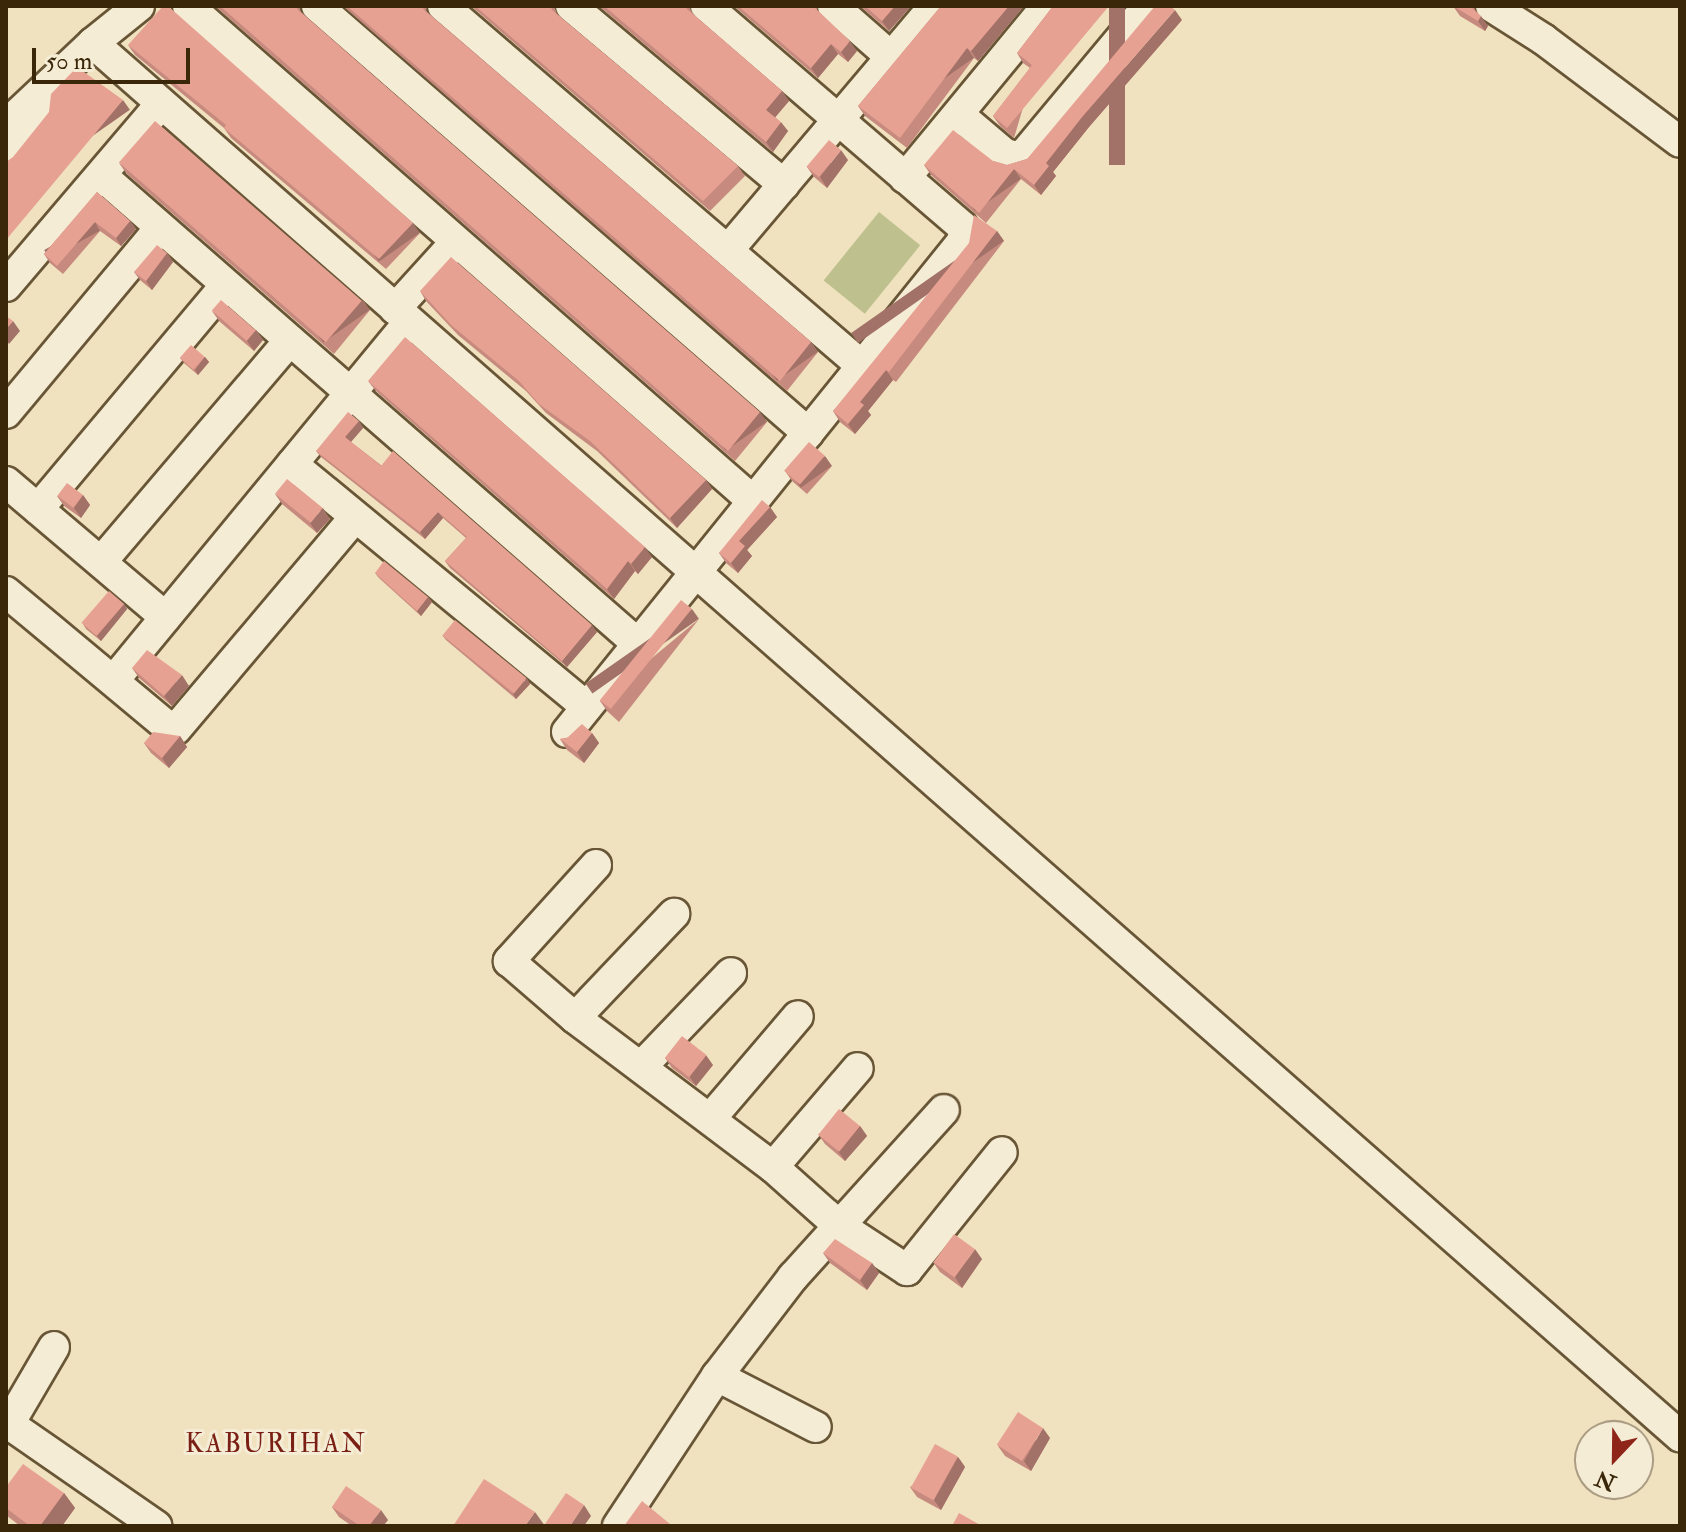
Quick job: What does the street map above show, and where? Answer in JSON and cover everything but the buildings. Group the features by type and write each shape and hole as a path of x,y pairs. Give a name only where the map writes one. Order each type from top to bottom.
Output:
{"street":[{"path":"6,125 93,43 139,6"},
{"path":"188,6 753,501"},
{"path":"317,6 808,433"},
{"path":"443,6 862,366"},
{"path":"571,6 784,185"},
{"path":"567,732 962,242 962,226 706,6"},
{"path":"833,6 891,57"},
{"path":"729,249 934,6"},
{"path":"905,178 1047,6"},
{"path":"959,115 1005,154 1017,157 1025,153 1148,6"},
{"path":"1491,6 1556,48 1680,142"},
{"path":"93,43 1680,1436"},
{"path":"6,156 40,116 43,104 36,96"},
{"path":"6,286 161,104"},
{"path":"101,175 638,644"},
{"path":"6,413 160,228"},
{"path":"114,680 350,393 455,243"},
{"path":"38,509 225,286"},
{"path":"101,562 289,341"},
{"path":"292,464 587,707"},
{"path":"6,482 165,617"},
{"path":"6,592 167,726 181,726 354,518"},
{"path":"596,865 509,961 575,1018 773,1167 837,1224 907,1270 1002,1152"},
{"path":"575,1018 674,914"},
{"path":"641,1067 731,973"},
{"path":"710,1119 798,1016"},
{"path":"773,1167 858,1068"},
{"path":"618,1526 717,1376 837,1224 944,1110"},
{"path":"54,1347 7,1423 156,1526"},
{"path":"717,1376 816,1427"}],"green space":[{"path":"879,212 920,245 865,314 824,280"}],"district":[{"name":"KABURIHAN","path":"276,1445"}]}
